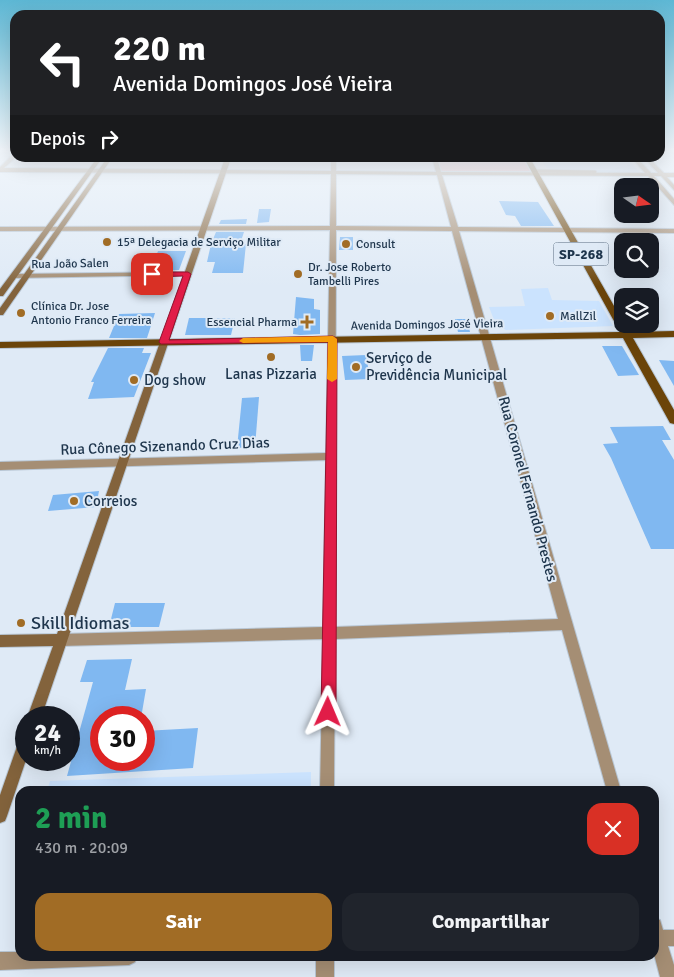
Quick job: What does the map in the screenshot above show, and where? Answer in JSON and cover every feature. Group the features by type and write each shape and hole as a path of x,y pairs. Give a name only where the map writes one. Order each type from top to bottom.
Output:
{"main road":[{"path":"0,294 71,196"},
{"path":"0,313 82,196"},
{"path":"38,706 214,196"},
{"name":"SP-268","path":"548,196 674,420"},
{"path":"67,201 78,201"},
{"name":"Avenida Domingos José Vieira","path":"0,344 674,334"},
{"path":"0,641 61,640"},
{"path":"0,816 15,771"}],"street":[{"path":"327,786 334,196"},
{"name":"Rua Coronel Fernando Prestes","path":"447,196 613,786"},
{"path":"0,229 334,228 674,231"},
{"name":"Rua João Salen","path":"13,276 188,274"},
{"name":"Rua Cônego Sizenando Cruz Dias","path":"0,466 331,456"},
{"path":"61,640 566,624"},
{"path":"660,935 669,977"},
{"path":"0,960 15,960"},
{"path":"325,961 325,977"}],"shaded area":[{"name":"MallZil","path":"548,288 552,300 599,301 613,326 506,330 496,325 489,307 525,306 521,289"},
{"path":"311,772 311,786 48,786 50,781"}],"building":[{"path":"499,201 538,202 554,226 521,226 515,216 506,215"},
{"path":"259,209 271,209 269,222 257,223"},
{"path":"247,219 246,224 219,224 221,220"},
{"path":"216,232 244,232 240,244 246,244 243,273 212,273 215,262 207,262"},
{"name":"Consult","path":"340,237 353,237 353,250 339,250"},
{"path":"158,251 186,251 179,270 143,271 148,261 154,261"},
{"name":"Essencial Pharma","path":"296,297 314,299 314,309 320,310 320,334 293,334"},
{"path":"155,313 147,338 109,338 119,314"},
{"path":"189,318 235,318 231,335 185,335"},
{"path":"455,319 467,319 470,332 458,332"},
{"path":"300,345 314,345 312,361 301,361"},
{"path":"602,346 622,346 639,375 618,376"},
{"path":"108,348 144,348 142,353 151,353 134,397 88,399 94,382 91,382"},
{"name":"Serviço de Previdência Municipal","path":"366,355 370,379 345,380 342,356"},
{"path":"659,360 674,361 674,386"},
{"path":"259,397 255,447 237,448 242,398"},
{"path":"663,426 671,440 662,440 674,460 674,549 651,549 603,444 618,443 610,427"},
{"name":"Correios","path":"99,491 96,507 48,511 53,495"},
{"path":"115,603 165,603 159,627 109,627"},
{"path":"132,659 125,690 146,689 143,706 90,706 90,771 146,771 67,776 68,771 80,771 80,729 93,682 80,682 87,660"},
{"path":"198,728 193,768 155,770 155,730"}],"slow traffic":[{"path":"243,341 333,339 332,379"}],"place":[{"name":"15ª Delegacia de Serviço Militar","path":"107,242"},
{"name":"Consult","path":"346,244"},
{"name":"Dr. Jose Roberto Tambelli Pires","path":"298,274"},
{"name":"Clínica Dr. Jose Antonio Franco Ferreira","path":"21,313"},
{"name":"MallZil","path":"550,316"},
{"name":"Essencial Pharma","path":"307,322"},
{"name":"Lanas Pizzaria","path":"271,357"},
{"name":"Serviço de Previdência Municipal","path":"356,367"},
{"name":"Dog show","path":"134,380"},
{"name":"Correios","path":"74,501"},
{"name":"Skill Idiomas","path":"21,623"}],"route":[{"path":"152,274 188,274 164,342 333,339 328,712"}]}
